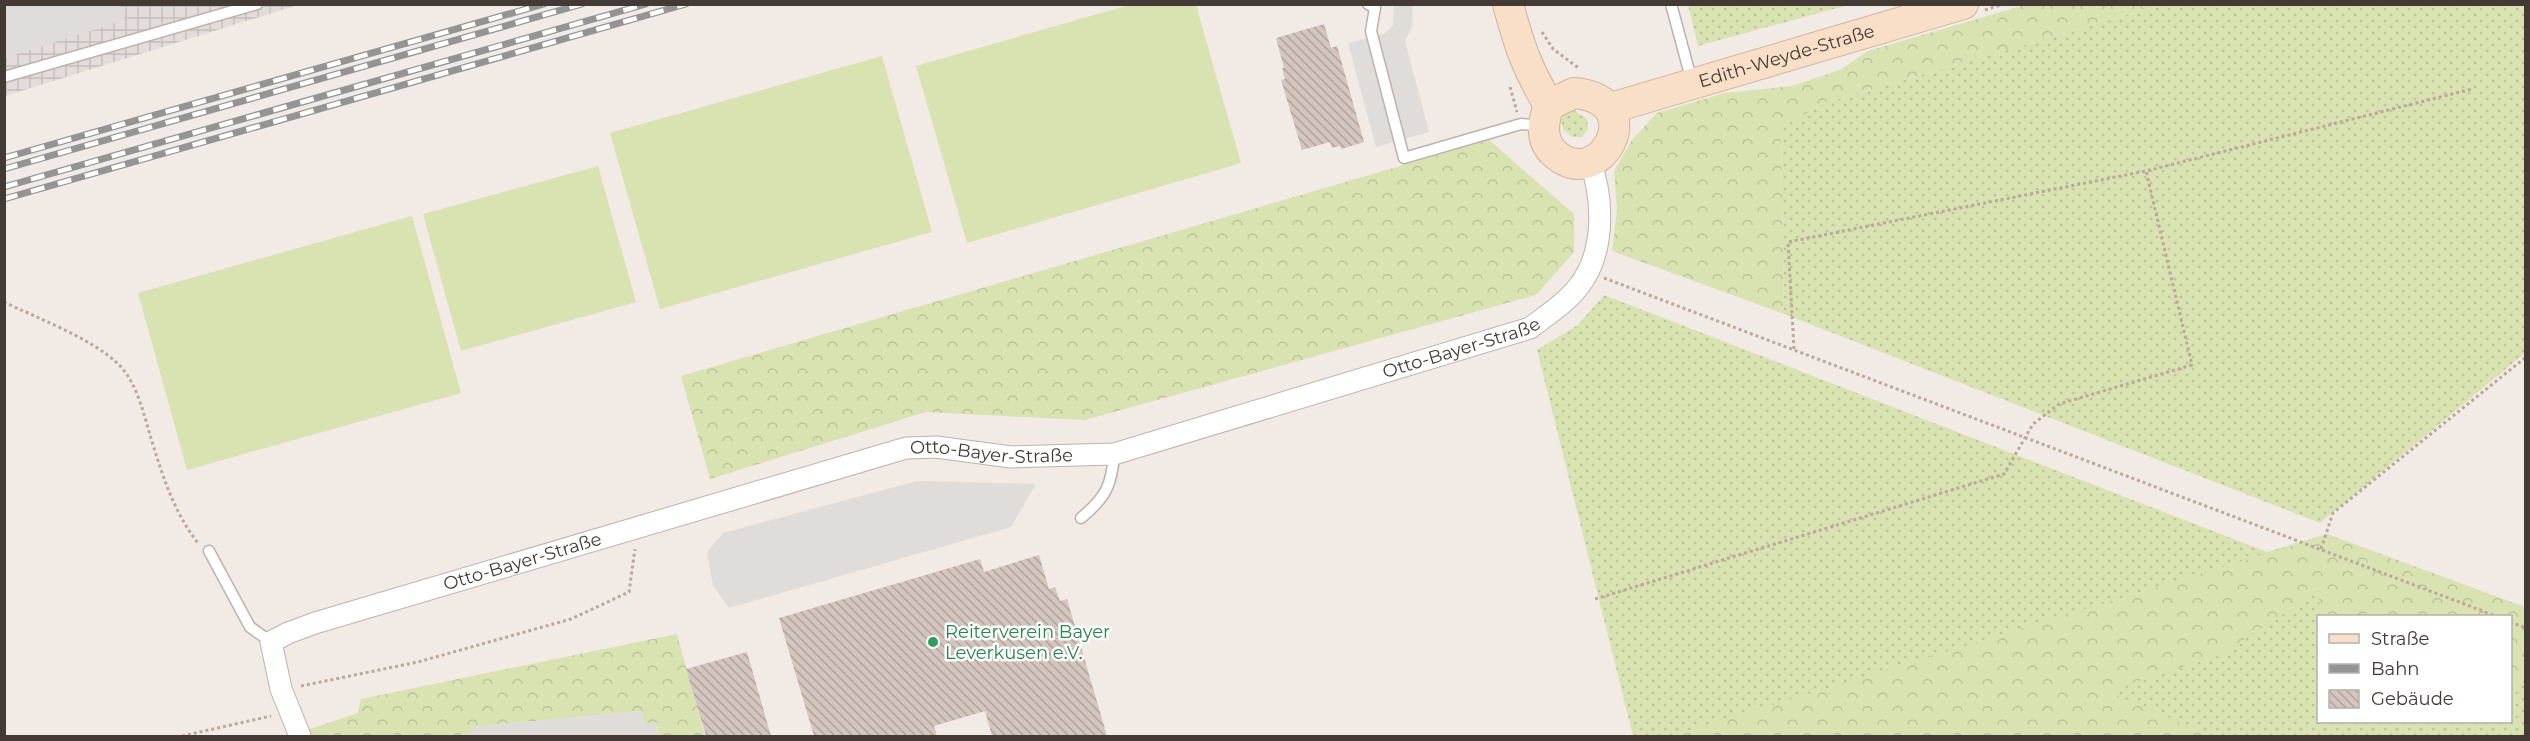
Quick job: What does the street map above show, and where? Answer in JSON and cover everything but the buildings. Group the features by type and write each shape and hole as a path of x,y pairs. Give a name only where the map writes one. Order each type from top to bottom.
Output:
{"street":[{"path":"1508,4 1522,56 1546,116 1546,142 1560,159 1578,164 1590,162 1606,152 1614,136 1611,108 1590,94 1574,93 1546,116"},
{"name":"Edith-Weyde-Straße","path":"1611,108 1963,4"},
{"name":"Otto-Bayer-Straße","path":"270,642 315,623 906,448 936,447 1011,457 1114,454 1530,328 1561,304 1589,271 1599,235 1598,193 1590,162"},
{"path":"270,642 284,698 300,736"}],"lane":[{"path":"4,77 257,4"},
{"path":"1368,4 1375,8 1371,31 1404,158 1546,116"},
{"path":"1671,4 1692,83"},
{"path":"1081,518 1103,500 1113,466 1114,454"},
{"path":"209,551 250,627 270,642"}],"path":[{"path":"1794,350 1788,242 2146,171 2472,89"},
{"path":"1595,599 2004,474 2033,424 2059,404 2192,365 2146,171"},
{"path":"1597,275 2493,615"},
{"path":"4,302 106,352 120,366 141,405 172,501 183,523 200,546 209,551"},
{"path":"2321,549 2333,513 2526,357"},
{"path":"182,736 264,720 284,698 312,685 418,662 571,619 609,603 629,592 636,538 632,528"},
{"path":"2512,622 2526,628"}],"shaded area":[{"path":"5,4 120,5 125,20 5,58"},
{"path":"5,5 298,5 5,96"},
{"path":"1394,5 1413,5 1412,27 1405,41 1429,132 1376,147 1348,43 1384,34 1393,25"},
{"path":"917,481 1036,484 1011,527 729,608 713,586 707,552 723,533"},
{"path":"642,711 644,724 657,723 658,736 471,736 471,727"}],"green space":[{"path":"1688,4 1848,4 1848,5 1698,46"},
{"path":"2028,4 2161,5 1827,102 1781,127 1784,314 1612,251 1617,209 1614,171 1632,140 1657,113 1725,93 1792,86 1840,70 1868,51"},
{"path":"1129,5 1196,5 1241,163 967,243 916,66"},
{"path":"2161,5 2525,5 2525,353 2320,523 1784,314 1781,127 1827,102"},
{"path":"882,56 932,232 660,309 610,133"},
{"path":"1569,107 1587,119 1588,129 1582,137 1572,137 1563,129 1560,117"},
{"path":"1489,140 1574,214 1574,252 1536,295 1085,420 926,412 710,479 681,376"},
{"path":"598,166 636,302 461,351 423,214"},
{"path":"412,216 461,393 187,470 138,293"},
{"path":"1604,295 2267,552 2327,534 2525,607 2525,736 1633,736 1537,350 1578,325"},
{"path":"2326,535 2525,608 2525,683 2512,681 2512,615 2320,615 2319,591 2218,656 2107,691 2212,736 1671,736"},
{"path":"677,634 705,736 658,736 657,723 644,724 642,711 471,727 471,736 289,736 358,713 361,699"}],"railway":[{"path":"4,158 544,4"},
{"path":"4,169 582,4"},
{"path":"4,187 646,4"},
{"path":"4,199 686,4"}],"place":[{"name":"Reiterverein Bayer Leverkusen e.V.","path":"933,642"}]}
